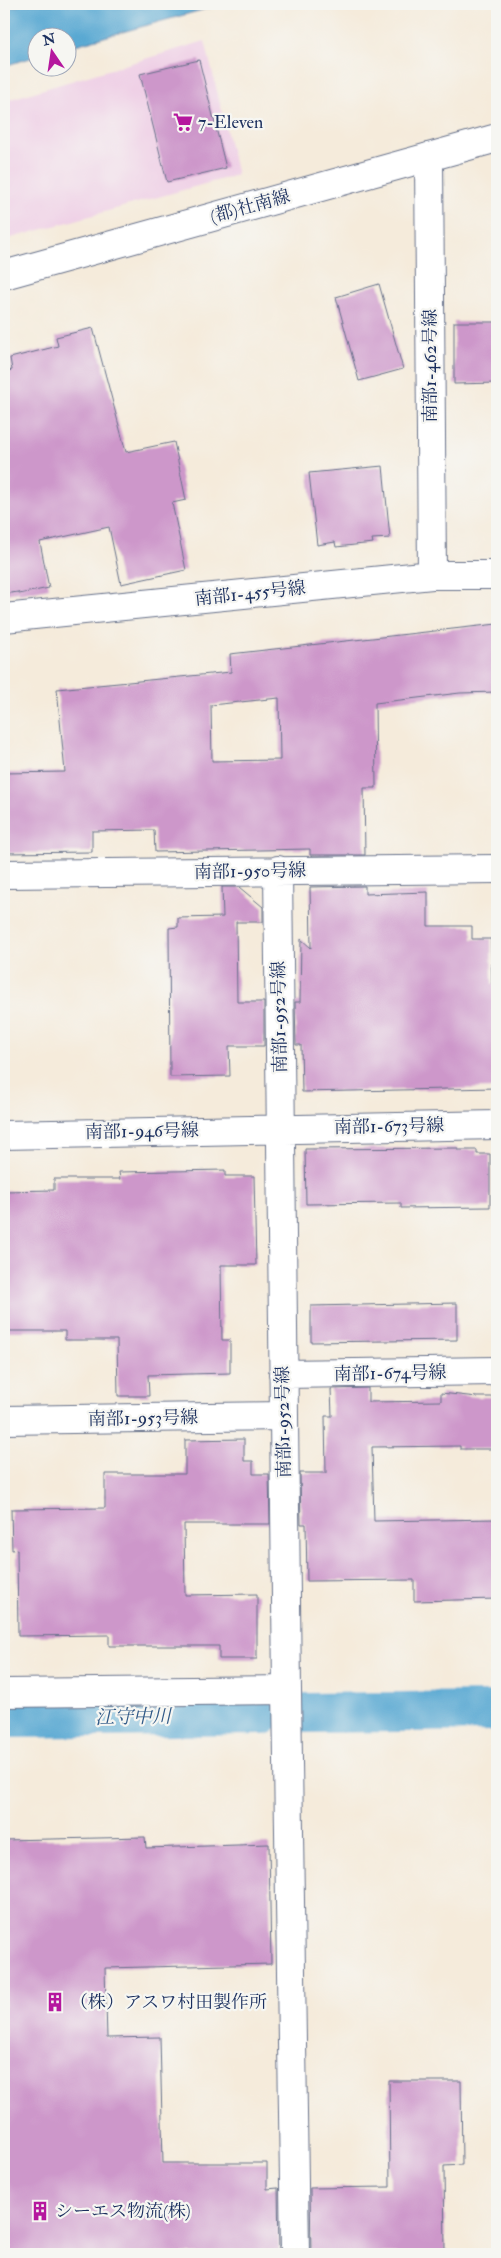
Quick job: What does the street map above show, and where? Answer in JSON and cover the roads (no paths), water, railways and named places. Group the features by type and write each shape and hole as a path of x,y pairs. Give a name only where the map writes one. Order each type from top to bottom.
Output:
{"street":[{"name":"(都)社南線","path":"4,275 497,138"},
{"name":"南部1-462号線","path":"429,157 432,575"},
{"name":"南部1-455号線","path":"4,618 432,575 497,574"},
{"name":"南部1-950号線","path":"4,874 497,869"},
{"name":"南部1-952号線","path":"278,870 283,1416 295,2254"},
{"name":"南部1-673号線","path":"280,1128 497,1125"},
{"name":"南部1-946号線","path":"4,1135 280,1128"},
{"name":"南部1-674号線","path":"283,1374 497,1371"},
{"name":"南部1-953号線","path":"4,1420 283,1416"},
{"path":"4,1693 287,1690"}],"water":[{"path":"25,4 224,4 78,44 78,28 28,28 28,59 4,66 4,9"}],"waterway":[{"name":"江守中川","path":"304,1713 497,1711"},
{"name":"江守中川","path":"4,1718 262,1715"}],"place":[{"name":"7-Eleven","path":"183,122"},
{"name":"（株）アスワ村田製作所","path":"55,2002"},
{"name":"シーエス物流(株)","path":"40,2211"}]}
